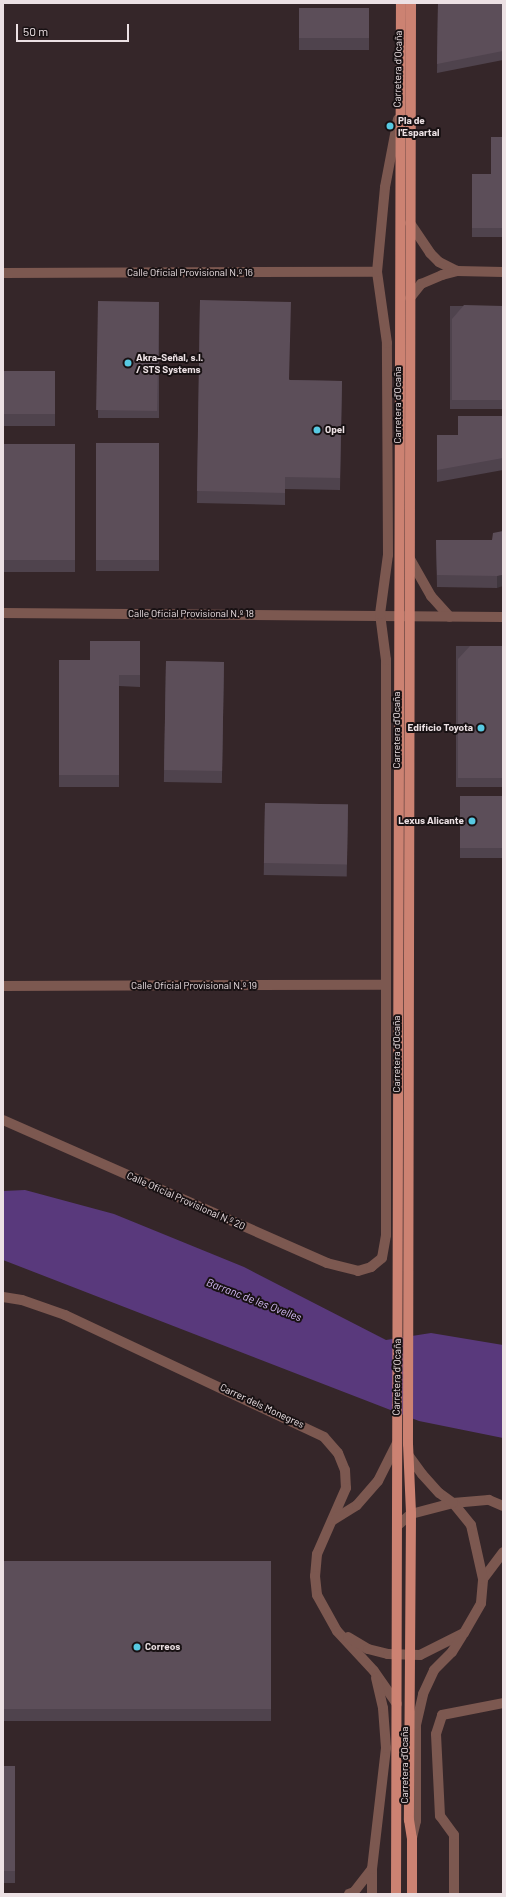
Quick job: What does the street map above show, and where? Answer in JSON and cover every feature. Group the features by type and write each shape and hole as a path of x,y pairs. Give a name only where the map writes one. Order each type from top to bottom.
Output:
{"main road":[{"name":"Carretera d'Ocaña","path":"401,3 409,1325 408,1444 411,1514 409,1820 412,1838 412,1894"},
{"name":"Carretera d'Ocaña","path":"396,1894 396,1324 405,615 410,559 410,223 412,3"}],"street":[{"name":"Carretera d'Ocaña","path":"371,1268 382,1258 386,1235 384,985 386,660 380,614 388,555 387,343 377,272 385,187 402,101"},
{"path":"410,223 430,253 439,262 457,271"},
{"path":"410,298 421,284 457,271 503,272"},
{"name":"Calle Oficial Provisional N.º 16","path":"3,273 377,272"},
{"path":"410,559 431,596 450,617"},
{"name":"Calle Oficial Provisional N.º 18","path":"3,613 380,614 450,617 503,617"},
{"name":"Calle Oficial Provisional N.º 19","path":"3,986 384,985"},
{"name":"Calle Oficial Provisional N.º 20","path":"3,1120 327,1263 358,1271 371,1268"},
{"name":"Carrer dels Monegres","path":"3,1297 22,1300 65,1315 324,1437 338,1453 345,1470 346,1488 333,1520 324,1533 317,1554 315,1576 317,1595 337,1631"},
{"name":"Carretera d'Ocaña","path":"333,1520 357,1506 378,1481 397,1442"},
{"name":"Carretera d'Ocaña","path":"409,1456 439,1493 453,1503 471,1525 483,1579 481,1603 452,1652 434,1670 423,1694 416,1725 416,1821 412,1838"},
{"path":"397,1526 411,1514 453,1503 489,1500 503,1506"},
{"path":"483,1579 503,1552"},
{"name":"Carretera d'Ocaña","path":"337,1631 368,1649 396,1656 409,1657 420,1655 445,1645 464,1633"},
{"name":"Carretera d'Ocaña","path":"337,1631 374,1671 383,1708 386,1748 372,1869 372,1894"},
{"path":"374,1671 397,1704"},
{"path":"454,1894 454,1835 440,1816 436,1734 442,1715 503,1703"},
{"name":"Carretera d'Ocaña","path":"386,1748 397,1731"},
{"path":"349,1894 354,1892 372,1869"}],"water":[{"name":"Barranc de les Ovelles","path":"25,1190 114,1214 244,1267 386,1340 431,1333 503,1345 503,1438 419,1421 3,1260 3,1191"}],"building":[{"path":"438,3 503,3 503,51 437,64"},
{"path":"299,8 369,8 369,38 299,38"},
{"path":"491,137 503,137 503,228 472,228 472,174 491,174"},
{"path":"200,300 291,302 289,380 342,381 340,478 285,477 285,493 197,491"},
{"name":"Akra-Señal, s.l. / STS Systems","path":"98,301 159,302 157,411 96,410"},
{"path":"464,305 503,306 503,400 452,400 452,319"},
{"path":"3,371 55,371 55,414 3,414"},
{"path":"458,416 503,416 503,458 437,470 437,435 458,435"},
{"path":"96,443 159,443 159,560 96,560"},
{"path":"3,444 75,444 75,560 3,560"},
{"path":"503,531 503,575 437,575 436,540 492,540 493,533"},
{"path":"90,641 140,641 140,675 119,675 119,775 59,775 59,660 90,660"},
{"name":"Edificio Toyota","path":"470,646 503,646 503,778 458,778 458,659"},
{"path":"166,661 224,662 222,771 164,770"},
{"path":"460,796 503,796 503,848 460,848"},
{"path":"265,803 348,804 347,864 264,863"},
{"name":"Correos","path":"3,1561 271,1561 271,1709 3,1709"},
{"path":"3,1766 15,1766 15,1871 3,1871"}],"place":[{"name":"Pla de l'Espartal","path":"390,126"},
{"name":"Akra-Señal, s.l. / STS Systems","path":"128,363"},
{"name":"Opel","path":"317,430"},
{"name":"Edificio Toyota","path":"481,728"},
{"name":"Lexus Alicante","path":"472,821"},
{"name":"Correos","path":"137,1647"}]}
